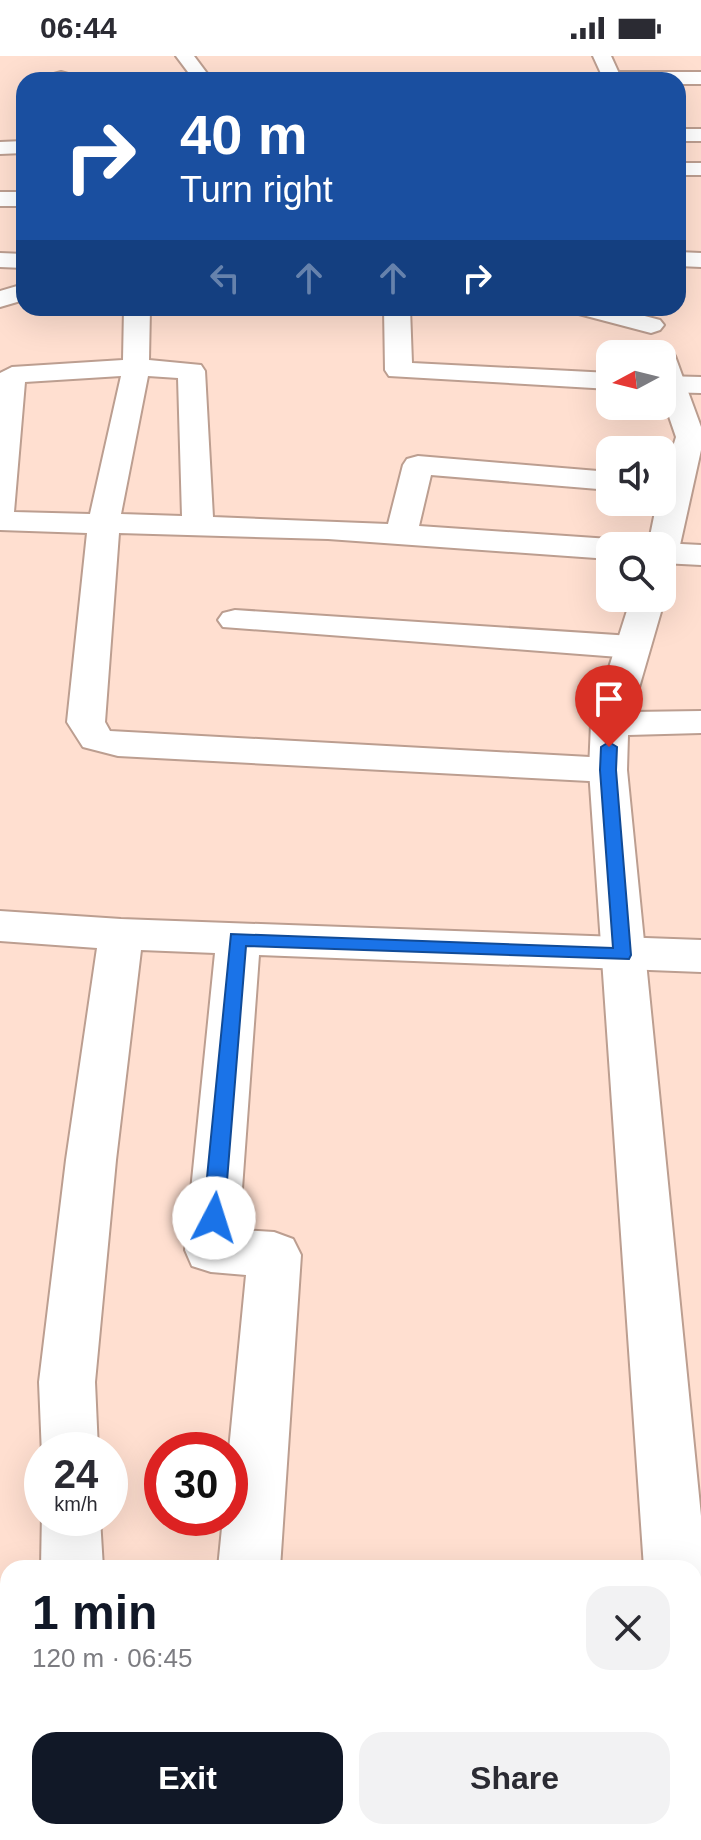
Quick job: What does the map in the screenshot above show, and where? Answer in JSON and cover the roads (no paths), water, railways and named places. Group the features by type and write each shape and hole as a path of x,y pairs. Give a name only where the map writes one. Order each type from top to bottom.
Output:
{"street":[{"path":"137,316 136,367 104,523 86,722 96,739 134,745 609,747 701,722"},
{"path":"397,316 399,370 596,380"},
{"path":"651,316 658,340"},
{"path":"0,510 12,375 136,367 191,371 198,525"},
{"path":"676,473 696,437 678,385"},
{"path":"401,534 418,465 596,480"},
{"path":"0,521 198,525 401,534 596,548"},
{"path":"676,554 701,555"},
{"path":"643,612 632,647 609,747 622,955 674,1560"},
{"path":"235,620 632,647"},
{"path":"0,926 121,934 701,956"},
{"path":"68,1432 67,1382 91,1160 121,934"},
{"path":"238,939 211,1250 274,1255 250,1560"},
{"path":"71,1536 72,1560"}]}
